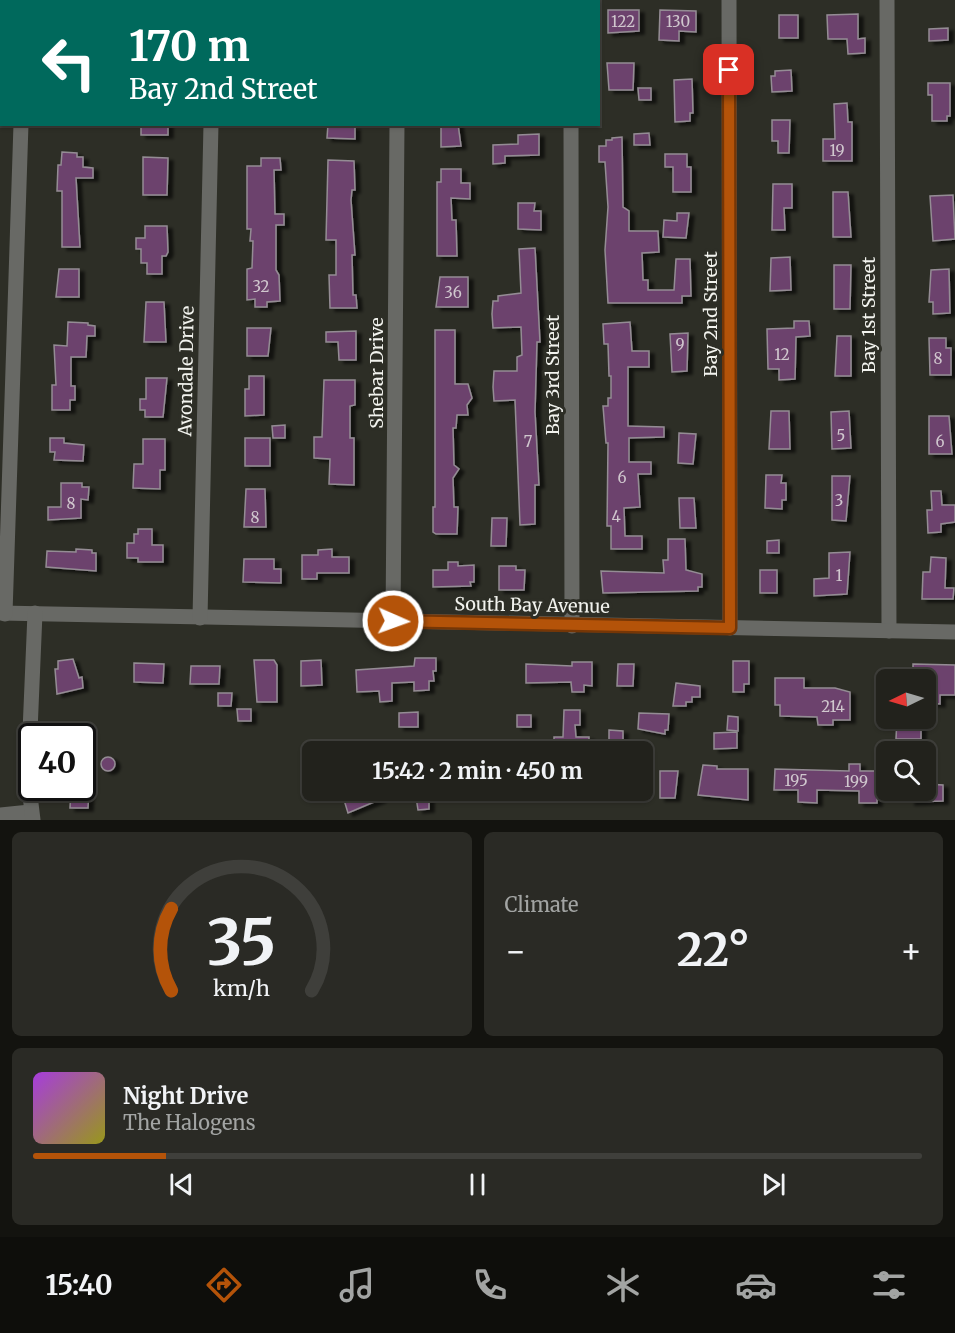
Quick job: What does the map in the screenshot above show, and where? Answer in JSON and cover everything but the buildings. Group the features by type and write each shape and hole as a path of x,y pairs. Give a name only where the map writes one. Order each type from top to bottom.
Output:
{"street":[{"name":"Bay 2nd Street","path":"729,0 730,628"},
{"name":"Bay 1st Street","path":"887,0 889,631"},
{"path":"3,614 21,126"},
{"name":"Avondale Drive","path":"200,618 211,126"},
{"name":"Shebar Drive","path":"393,621 397,126"},
{"name":"Bay 3rd Street","path":"570,126 572,626"},
{"path":"0,815 32,816 28,779 35,613"},
{"name":"South Bay Avenue","path":"3,614 955,632"}],"route":[{"path":"393,621 730,628 729,70"}]}
